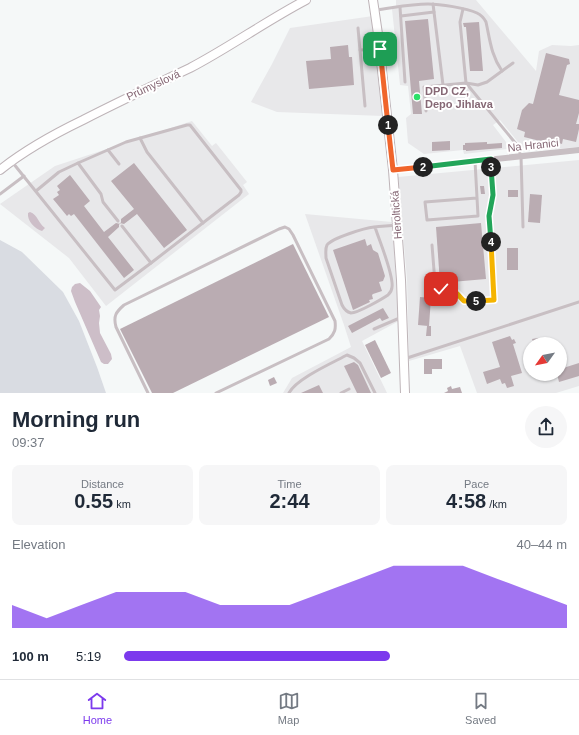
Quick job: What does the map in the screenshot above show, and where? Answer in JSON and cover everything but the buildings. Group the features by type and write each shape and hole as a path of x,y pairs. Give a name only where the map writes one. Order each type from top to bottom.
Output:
{"street":[{"name":"Průmyslová","path":"0,170 24,152 60,131 211,56 306,0"},
{"name":"Heroltická","path":"373,0 380,49 393,170 401,280 406,393"},
{"name":"Na Hranici","path":"393,170 579,150"}],"lane":[{"path":"375,10 433,4 469,10 478,14 486,22 493,54 502,71"},
{"path":"433,4 444,85"},
{"path":"400,7 406,82"},
{"path":"463,9 460,22 466,83 517,145 521,156 523,227"},
{"path":"401,16 434,12"},
{"path":"358,28 365,106"},
{"path":"360,50 380,49"},
{"path":"426,111 424,87 466,83 478,85 487,82 513,63"},
{"path":"12,161 115,290 241,192 241,190 190,125 126,142 58,172 36,191"},
{"path":"140,138 147,152 203,223"},
{"path":"108,150 119,164"},
{"path":"432,245 435,283 438,288 453,290 464,301 494,300 489,216 493,195 491,159"},
{"path":"475,161 478,216 427,220 425,202 477,198"},
{"path":"78,163 101,194 103,202 118,221"},
{"path":"0,194 24,176"},
{"path":"375,227 391,276 392,289 389,294 361,310 352,313 344,309 342,305 326,258 325,251 327,246 338,238 366,228 375,227 397,225"},
{"path":"122,226 151,263"},
{"path":"148,393 114,322 118,309 272,232 285,227 289,229 293,235 335,321 336,328 334,334 329,339 216,393"},
{"path":"404,359 579,302"},
{"path":"374,329 403,316"},
{"path":"289,393 291,389 310,375 347,355 354,358 360,364 375,393"},
{"path":"341,393 349,389"}],"shaded area":[{"path":"396,0 476,0 536,71 539,51 552,45 579,45 579,147 530,151 522,147 500,120 493,125 506,142 507,149 464,154 463,150 424,154 408,143 406,118 411,114 408,86 400,85 392,9 396,8"},
{"path":"373,16 383,116 277,112 251,102 290,28"},
{"path":"192,121 212,146 216,143 247,182 243,185 249,194 106,306 69,258 0,204 55,166"},
{"path":"579,160 579,386 556,393 477,393 460,346 409,361 407,279 398,177"},
{"path":"30,212 35,215 45,228 42,231 34,227 30,222 28,213"},
{"path":"305,214 392,222 399,321 362,341 387,393 283,393 292,378 351,347"},
{"path":"0,240 22,252 63,292 79,321 106,393 0,393"},
{"path":"80,283 90,291 101,307 99,310 100,333 112,359 108,364 101,362 71,291 75,284"}],"place":[{"name":"DPD CZ, Depo Jihlava","path":"417,97"}],"route":[{"path":"380,49 393,170 491,159 493,195 489,216 494,300 464,301 453,290 441,289"}]}
